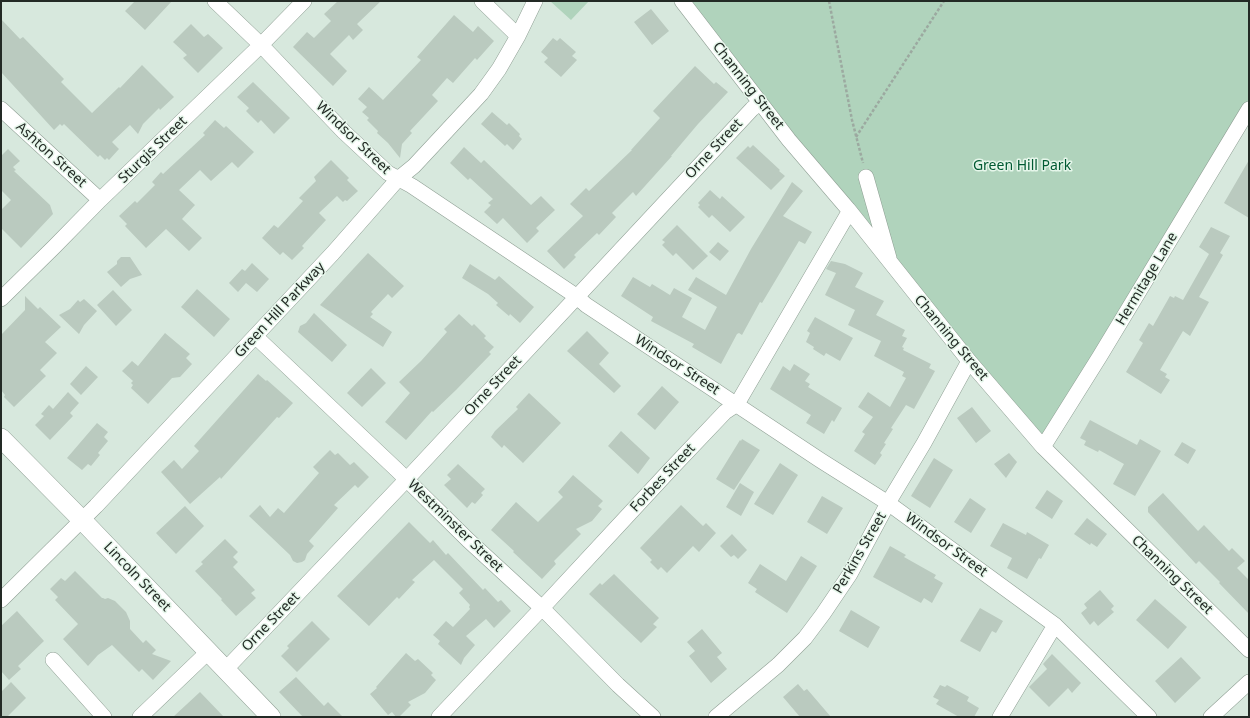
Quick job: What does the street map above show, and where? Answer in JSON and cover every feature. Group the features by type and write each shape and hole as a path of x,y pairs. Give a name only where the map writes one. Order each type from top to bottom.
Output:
{"main road":[{"name":"Lincoln Street","path":"1,438 271,717"}],"street":[{"name":"Windsor Street","path":"215,1 261,45 344,132 388,173 412,186 576,296 592,309 888,504 1055,625 1149,717"},
{"name":"Sturgis Street","path":"1,299 100,200 261,45 304,1"},
{"path":"482,1 518,36"},
{"name":"Green Hill Parkway","path":"1,600 82,520 256,336 398,179 414,166 481,94 499,69 518,36 535,1"},
{"name":"Channing Street","path":"682,1 789,140 849,212 969,362 1043,447 1249,650"},
{"name":"Orne Street","path":"226,670 407,479 752,108 760,102"},
{"name":"Ashton Street","path":"1,109 100,200"},
{"name":"Hermitage Lane","path":"1043,447 1249,110"},
{"path":"866,177 891,265"},
{"name":"Forbes Street","path":"439,717 679,460 725,412 737,404 849,212"},
{"name":"Westminster Street","path":"256,336 407,479 468,540 542,608 618,685 653,717"},
{"name":"Perkins Street","path":"716,717 778,665 805,638 823,614 850,574 969,362"},
{"path":"1000,717 1055,625"},
{"path":"140,717 209,652"},
{"path":"53,660 104,717"},
{"path":"1211,717 1249,682"}],"path":[{"path":"829,1 852,120 866,177"},
{"path":"856,137 944,1"}],"green space":[{"path":"550,1 589,1 571,20"},
{"name":"Green Hill Park","path":"682,1 1249,1 1249,109 1043,447"}],"building":[{"path":"135,1 172,1 145,30 125,11"},
{"path":"338,1 381,1 357,24 363,30 353,40 349,35 330,54 347,71 333,86 293,47 307,32 314,38 331,21 324,14"},
{"path":"651,9 669,31 652,45 634,22"},
{"path":"454,15 473,32 478,26 494,41 477,60 475,58 453,83 447,78 432,95 438,101 410,131 412,133 402,144 400,158 367,120 369,118 362,112 367,107 358,99 369,87 383,100 421,60 417,57"},
{"path":"1,19 20,39 23,37 64,79 61,82 92,113 119,87 120,88 142,65 174,97 160,110 159,108 143,124 138,134 130,125 112,142 119,149 109,160 107,158 105,160 100,155 98,157 64,124 62,126 60,124 54,130 1,72"},
{"path":"191,24 204,37 208,34 223,48 198,73 183,58 187,55 173,42"},
{"path":"553,38 557,41 560,38 576,52 572,56 577,60 561,77 544,62 548,58 541,52"},
{"path":"695,66 714,84 716,82 728,92 698,124 636,196 633,192 612,213 616,217 599,235 597,233 574,255 576,257 564,269 547,251 583,216 570,204 586,188 589,191 632,150 660,118 653,111"},
{"path":"253,82 290,118 274,134 261,120 258,123 246,111 249,108 237,97"},
{"path":"492,112 507,125 509,123 520,134 519,136 522,139 513,150 507,144 505,146 481,124"},
{"path":"215,120 224,128 226,126 254,152 238,168 232,162 211,181 200,170 179,190 195,205 182,219 202,238 189,251 166,229 146,248 125,226 127,224 119,216 135,201 137,203 155,185 152,182 161,172 163,174 205,135 203,133"},
{"path":"753,145 785,176 771,190 736,158 748,146 750,148"},
{"path":"464,147 481,163 484,160 531,205 541,196 555,210 536,228 539,231 527,243 503,218 497,224 484,212 491,205 488,203 493,199 470,178 468,180 450,163"},
{"path":"8,149 20,161 13,167 16,170 14,171 50,205 53,214 21,248 1,228 1,210 11,200 1,190 1,154 2,155"},
{"path":"331,160 349,178 347,180 358,191 347,201 345,200 343,202 337,196 319,213 326,220 302,246 304,248 292,260 283,252 280,255 262,238 274,225 278,228 303,201 299,198 316,181 314,177"},
{"path":"1249,160 1249,218 1224,203"},
{"path":"792,182 803,191 783,216 812,232 805,244 799,241 762,303 760,302 742,335 739,333 737,334 721,364 692,347 694,344 651,321 653,317 621,296 633,277 650,287 652,284 670,295 674,288 692,298 682,317 705,330 717,307 688,290 696,277 726,295 751,249"},
{"path":"710,190 720,199 722,196 745,217 730,232 712,215 709,218 698,207 700,205 698,203"},
{"path":"677,225 708,256 693,270 676,253 673,256 662,245 665,242 662,240"},
{"path":"1211,227 1230,236 1220,253 1223,255 1199,297 1209,302 1190,336 1183,331 1160,370 1167,374 1165,377 1170,380 1161,394 1126,372 1143,343 1139,340 1149,323 1153,326 1170,296 1174,298 1175,296 1183,300 1209,254 1199,247"},
{"path":"718,242 729,251 720,261 709,252"},
{"path":"368,253 404,286 392,298 388,294 371,312 373,314 370,317 392,332 383,347 320,305"},
{"path":"121,257 130,257 142,275 130,279 121,287 107,272 117,264 117,261"},
{"path":"831,261 845,264 863,273 855,287 884,301 876,315 905,330 902,336 907,338 902,347 904,348 903,350 931,364 929,368 935,371 914,409 906,405 891,428 893,429 884,443 886,444 880,453 882,455 875,465 854,451 865,434 862,432 873,417 858,407 868,392 890,407 906,378 902,376 904,372 874,356 881,341 848,325 855,310 825,295 836,273 826,269"},
{"path":"252,263 269,279 257,292 246,283 238,292 229,283 242,269 245,271"},
{"path":"470,264 495,280 499,276 534,307 520,323 496,305 498,303 488,294 462,278"},
{"path":"197,289 230,319 214,337 181,307"},
{"path":"113,290 132,310 116,326 97,305"},
{"path":"25,296 38,309 40,307 61,327 45,342 57,353 40,370 46,376 14,407 4,397 5,395 1,390 1,335 25,310"},
{"path":"84,299 97,311 84,325 79,334 59,315 70,309 78,300 80,302"},
{"path":"314,313 347,345 332,362 298,332 300,326 306,323"},
{"path":"459,314 472,326 474,324 486,336 484,338 494,347 489,352 491,354 456,390 433,412 432,411 406,440 385,422 410,393 399,382 421,361 447,332 444,329"},
{"path":"815,317 853,338 840,361 826,353 824,356 813,349 814,347 806,342 810,333 807,331"},
{"path":"587,331 609,353 599,364 621,386 614,393 567,351"},
{"path":"165,333 190,354 186,358 192,364 180,377 172,378 148,404 131,388 133,385 131,383 133,381 122,371 132,361 138,366"},
{"path":"794,364 810,374 805,381 810,384 808,387 842,408 834,422 832,420 824,434 806,423 811,415 770,389 783,366 790,371"},
{"path":"86,366 98,377 81,395 70,384"},
{"path":"371,368 386,383 362,407 347,393"},
{"path":"258,374 293,403 279,418 277,417 221,479 220,477 190,504 161,472 174,460 182,469 199,451 194,446"},
{"path":"662,386 679,402 655,430 637,414"},
{"path":"68,392 79,403 70,413 73,416 50,440 35,425 44,416 41,414 49,405 53,409"},
{"path":"529,393 561,423 523,463 504,445 502,448 491,437 495,431 518,409 516,407"},
{"path":"972,407 991,431 976,443 957,418"},
{"path":"1090,420 1137,445 1140,439 1161,451 1135,496 1113,484 1124,464 1099,450 1098,452 1084,445 1086,441 1080,438"},
{"path":"97,423 108,432 104,437 108,441 98,453 100,455 91,466 88,464 82,470 67,458"},
{"path":"621,431 650,458 638,474 608,446"},
{"path":"742,439 760,450 734,490 716,479"},
{"path":"1182,442 1196,450 1188,464 1174,455"},
{"path":"330,450 335,455 338,453 350,465 354,462 369,477 358,488 355,485 334,505 338,508 309,541 314,546 307,554 305,560 297,563 293,561 290,555 249,516 260,505 270,517 278,508 284,513 319,473 313,467"},
{"path":"1009,453 1017,462 1006,478 994,464"},
{"path":"934,458 953,470 930,508 911,496"},
{"path":"780,463 798,475 773,515 754,504"},
{"path":"458,464 485,489 481,493 483,495 475,504 472,502 467,508 444,485 451,479 447,475"},
{"path":"573,475 603,501 598,506 602,509 592,521 576,529 581,534 554,561 556,564 542,579 491,530 516,502 538,522 563,497 558,492"},
{"path":"740,483 754,492 741,516 726,507"},
{"path":"1047,490 1063,501 1052,519 1035,508"},
{"path":"1163,493 1198,531 1204,525 1229,551 1232,548 1245,561 1237,568 1249,580 1249,614 1199,561 1196,564 1148,512 1148,507"},
{"path":"822,496 843,508 827,534 807,522"},
{"path":"970,498 986,509 971,533 954,522"},
{"path":"681,505 703,526 706,523 716,533 699,552 693,546 667,573 661,567 658,570 650,562 652,560 640,548"},
{"path":"185,506 204,526 176,554 156,533"},
{"path":"1087,518 1107,534 1097,547 1091,543 1090,545 1074,534"},
{"path":"409,522 430,543 433,540 446,555 448,553 483,590 485,588 498,602 501,600 511,611 494,628 486,619 466,636 475,645 464,658 461,665 438,644 440,641 433,635 446,621 453,627 470,609 470,605 459,593 463,589 434,560 412,580 415,582 399,599 397,597 369,626 337,596"},
{"path":"1003,523 1026,535 1027,532 1049,545 1041,559 1039,558 1027,579 1007,568 1012,558 990,546"},
{"path":"732,534 747,550 738,559 734,555 731,557 720,546"},
{"path":"225,539 238,552 233,557 238,562 233,567 255,590 251,593 256,598 236,616 195,571 203,564 201,562"},
{"path":"890,546 906,555 904,557 936,575 934,578 943,583 932,603 924,598 921,603 873,577"},
{"path":"801,556 817,566 787,613 755,592 757,589 748,583 760,564 786,581"},
{"path":"75,571 102,598 108,598 115,601 126,612 130,621 130,629 143,643 146,640 156,650 152,654 171,661 153,680 142,669 139,672 112,645 98,655 88,666 63,639 78,624 55,600 58,597 50,589 61,578 65,581"},
{"path":"614,574 659,618 653,624 657,627 641,643 589,594 600,583 602,585"},
{"path":"1100,590 1114,606 1111,609 1114,612 1098,626 1094,621 1090,625 1081,613 1087,608 1084,604"},
{"path":"1155,599 1187,627 1168,649 1136,620"},
{"path":"980,608 1003,621 996,633 992,631 980,652 960,641"},
{"path":"851,610 880,627 868,648 839,631"},
{"path":"17,611 44,641 18,666 21,669 9,680 1,671 1,626"},
{"path":"312,621 330,639 297,672 281,656 289,648 287,646"},
{"path":"702,629 722,653 717,657 727,669 711,683 689,656 695,651 687,642"},
{"path":"406,653 415,661 418,659 433,673 431,675 436,680 425,693 408,702 411,705 399,717 396,717 392,712 388,715 370,694 377,688 376,687"},
{"path":"1052,654 1081,683 1072,693 1068,688 1049,707 1029,687 1047,669 1043,664"},
{"path":"1181,657 1201,678 1175,703 1155,681"},
{"path":"296,677 324,706 328,702 343,717 303,717 279,692"},
{"path":"11,682 26,698 7,717 1,717 1,692"},
{"path":"798,684 804,691 807,689 831,717 800,717 783,697"},
{"path":"940,685 945,687 947,685 969,697 967,701 979,708 974,717 959,717 936,704 939,700 933,697"},
{"path":"200,692 224,717 173,717"}]}
